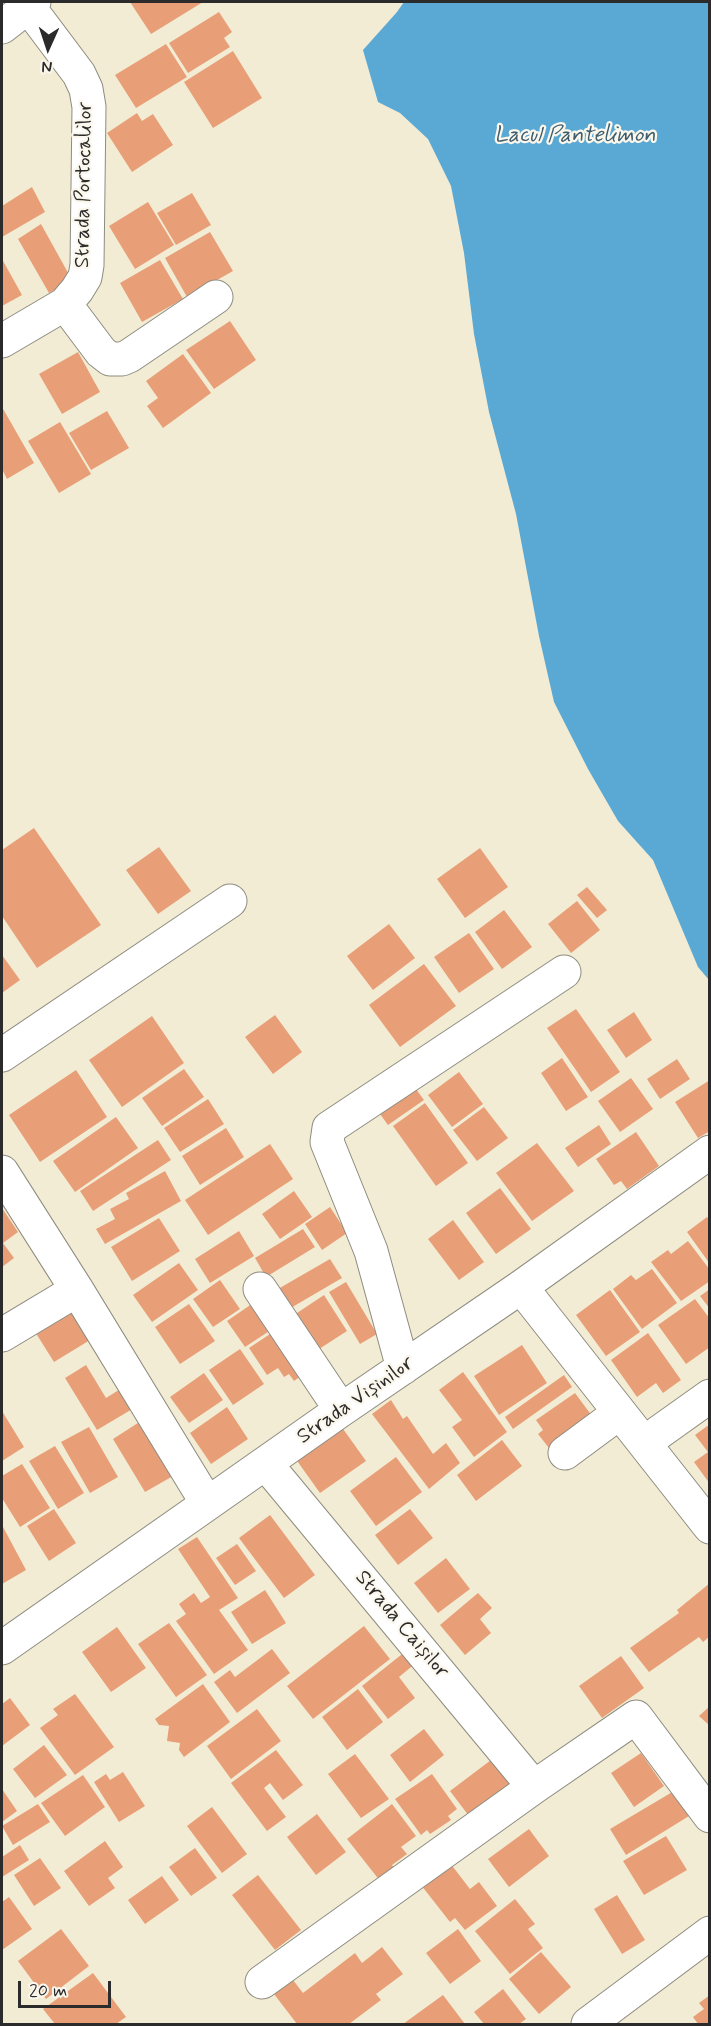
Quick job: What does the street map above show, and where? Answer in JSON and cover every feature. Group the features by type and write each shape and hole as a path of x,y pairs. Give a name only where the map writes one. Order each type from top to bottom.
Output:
{"street":[{"path":"2,27 31,4"},
{"name":"Strada Portocalilor","path":"2,341 65,304 85,277 87,265 89,107 86,89 79,74 31,4"},
{"path":"65,304 101,352 110,358 122,359 216,297"},
{"path":"2,1055 230,901"},
{"path":"403,1368 371,1251 327,1142 329,1128 564,972"},
{"name":"Strada Vișinilor","path":"2,1648 207,1503 521,1287 710,1152"},
{"path":"2,1172 207,1503"},
{"path":"521,1287 710,1527"},
{"path":"260,1289 341,1410"},
{"path":"2,1335 77,1290"},
{"path":"644,1443 710,1396"},
{"path":"565,1453 619,1413"},
{"name":"Strada Caișilor","path":"266,1464 534,1787"},
{"path":"262,1982 534,1787 636,1717 710,1816"},
{"path":"588,2025 710,1933"}],"water":[{"name":"Lacul Pantelimon","path":"404,2 709,2 709,980 698,967 653,860 618,821 554,702 516,514 489,412 474,334 464,253 451,186 428,139 400,113 378,102 363,50"}],"building":[{"path":"130,2 203,2 151,34"},
{"path":"219,12 232,32 224,38 230,47 188,73 169,43"},
{"path":"166,44 187,77 136,108 115,75"},
{"path":"233,51 262,98 213,128 184,82"},
{"path":"137,113 142,121 153,114 173,145 132,172 107,133"},
{"path":"32,187 45,212 2,237 2,206"},
{"path":"192,193 211,225 176,245 157,213"},
{"path":"148,202 174,245 135,269 109,226"},
{"path":"41,224 72,280 49,293 18,239"},
{"path":"210,232 233,271 187,297 165,258"},
{"path":"2,259 22,295 2,306"},
{"path":"160,260 183,299 142,322 120,283"},
{"path":"230,321 256,360 214,389 186,350"},
{"path":"78,352 100,392 62,414 39,374"},
{"path":"183,354 211,393 163,428 147,406 158,398 146,381"},
{"path":"2,407 34,463 7,479 2,469"},
{"path":"107,411 129,448 91,470 69,433"},
{"path":"60,422 91,474 59,493 28,441"},
{"path":"34,828 101,925 37,968 2,916 2,850"},
{"path":"159,847 191,891 158,914 126,870"},
{"path":"480,848 508,887 465,918 437,879"},
{"path":"587,887 607,910 597,918 577,895"},
{"path":"577,901 600,930 571,953 548,924"},
{"path":"504,910 532,947 502,969 475,932"},
{"path":"389,924 415,958 373,990 347,956"},
{"path":"469,933 494,969 459,993 434,957"},
{"path":"2,955 20,980 2,993"},
{"path":"424,964 456,1006 400,1047 369,1005"},
{"path":"576,1009 620,1072 591,1092 547,1028"},
{"path":"634,1012 652,1040 626,1058 607,1030"},
{"path":"275,1015 302,1052 273,1074 245,1037"},
{"path":"152,1016 184,1063 122,1107 89,1060"},
{"path":"562,1058 588,1097 566,1111 541,1073"},
{"path":"677,1059 690,1079 660,1099 647,1079"},
{"path":"184,1069 204,1097 162,1126 142,1098"},
{"path":"76,1070 107,1117 40,1162 9,1115"},
{"path":"459,1072 483,1104 452,1127 428,1095"},
{"path":"407,1077 424,1100 388,1125 372,1103"},
{"path":"631,1078 653,1109 620,1132 598,1101"},
{"path":"710,1080 710,1131 698,1138 675,1102"},
{"path":"208,1099 224,1124 180,1152 164,1128"},
{"path":"425,1103 468,1163 436,1186 393,1126"},
{"path":"484,1107 508,1138 477,1161 453,1130"},
{"path":"116,1117 138,1148 75,1192 53,1161"},
{"path":"599,1125 611,1144 578,1167 565,1148"},
{"path":"226,1128 244,1157 200,1185 182,1156"},
{"path":"636,1132 659,1166 627,1189 621,1181 614,1185 596,1159"},
{"path":"158,1140 171,1160 93,1211 80,1191"},
{"path":"537,1143 574,1191 532,1221 496,1173"},
{"path":"270,1144 293,1179 208,1235 185,1200"},
{"path":"165,1171 181,1201 105,1244 96,1229 115,1219 110,1209 129,1199 126,1193"},
{"path":"500,1188 531,1229 496,1254 466,1213"},
{"path":"294,1191 312,1217 280,1239 262,1214"},
{"path":"330,1207 347,1233 322,1250 305,1224"},
{"path":"2,1208 18,1232 3,1243 14,1258 2,1267"},
{"path":"707,1217 710,1220 710,1264 687,1232"},
{"path":"159,1218 180,1251 132,1281 111,1247"},
{"path":"453,1220 484,1262 459,1280 428,1239"},
{"path":"303,1229 315,1247 266,1277 255,1258"},
{"path":"239,1231 254,1256 210,1283 195,1259"},
{"path":"688,1241 710,1270 710,1281 681,1301 651,1262 668,1250 671,1254"},
{"path":"330,1259 342,1278 289,1309 278,1289"},
{"path":"179,1263 198,1290 152,1322 133,1295"},
{"path":"652,1269 677,1303 642,1329 613,1289 631,1275 636,1280"},
{"path":"220,1280 240,1309 213,1327 193,1299"},
{"path":"346,1282 377,1334 360,1344 329,1292"},
{"path":"710,1289 710,1309 700,1296"},
{"path":"610,1290 640,1332 606,1356 576,1315"},
{"path":"324,1295 347,1331 316,1351 294,1315"},
{"path":"259,1299 277,1326 245,1347 227,1321"},
{"path":"695,1299 710,1319 710,1347 686,1364 658,1325"},
{"path":"74,1302 95,1337 54,1362 32,1327"},
{"path":"189,1304 215,1341 180,1364 155,1327"},
{"path":"279,1328 308,1371 294,1381 289,1374 284,1377 278,1368 267,1375 249,1348"},
{"path":"648,1333 681,1380 663,1393 656,1383 637,1397 611,1360"},
{"path":"522,1345 547,1383 499,1415 474,1376"},
{"path":"240,1349 264,1384 233,1405 209,1370"},
{"path":"86,1365 106,1398 122,1388 134,1408 97,1430 65,1378"},
{"path":"463,1372 507,1432 474,1457 452,1427 462,1420 439,1390"},
{"path":"204,1373 223,1400 189,1423 170,1397"},
{"path":"564,1375 572,1387 513,1429 505,1417"},
{"path":"575,1393 592,1416 549,1448 538,1434 543,1430 536,1420"},
{"path":"391,1400 403,1419 407,1416 433,1454 446,1443 460,1463 429,1489 372,1414"},
{"path":"227,1407 248,1439 211,1464 190,1433"},
{"path":"2,1411 24,1447 2,1461"},
{"path":"141,1421 173,1476 145,1492 113,1439"},
{"path":"710,1424 710,1484 694,1462 708,1452 695,1435"},
{"path":"341,1426 366,1461 320,1493 295,1458"},
{"path":"89,1427 118,1477 90,1493 61,1442"},
{"path":"502,1440 522,1466 476,1501 457,1475"},
{"path":"55,1446 84,1493 58,1509 29,1461"},
{"path":"396,1457 422,1492 376,1526 350,1491"},
{"path":"22,1464 50,1508 20,1527 2,1498 2,1476"},
{"path":"54,1509 76,1543 49,1561 27,1526"},
{"path":"410,1509 433,1538 398,1565 375,1535"},
{"path":"270,1515 315,1575 284,1598 239,1538"},
{"path":"2,1525 26,1570 2,1584"},
{"path":"197,1537 238,1598 219,1610 248,1650 214,1674 176,1621 186,1614 179,1604 194,1593 201,1603 210,1597 178,1549"},
{"path":"237,1544 256,1571 235,1585 216,1558"},
{"path":"446,1558 470,1589 438,1613 414,1583"},
{"path":"710,1583 710,1636 703,1642 699,1637 649,1672 630,1648 679,1613 677,1610"},
{"path":"265,1590 286,1623 252,1644 231,1612"},
{"path":"478,1593 492,1608 480,1619 491,1633 465,1655 440,1625"},
{"path":"169,1623 207,1675 176,1697 138,1644"},
{"path":"364,1626 390,1659 313,1719 287,1686"},
{"path":"117,1627 146,1668 111,1692 82,1652"},
{"path":"272,1649 290,1673 237,1713 214,1682 230,1670 235,1677"},
{"path":"406,1651 416,1663 399,1677 415,1698 388,1719 362,1686"},
{"path":"621,1656 644,1688 602,1718 579,1686"},
{"path":"203,1684 230,1722 184,1757 179,1750 180,1743 167,1741 169,1726 159,1725 155,1719"},
{"path":"358,1689 383,1722 347,1750 322,1717"},
{"path":"75,1694 114,1747 75,1775 40,1728 58,1715 53,1709"},
{"path":"10,1698 30,1725 2,1746 2,1704"},
{"path":"710,1706 710,1726 699,1716"},
{"path":"257,1709 281,1741 231,1779 207,1746"},
{"path":"424,1729 444,1755 410,1782 390,1755"},
{"path":"44,1745 67,1775 35,1798 13,1769"},
{"path":"276,1750 303,1785 283,1800 270,1783 264,1788 286,1817 267,1831 231,1783"},
{"path":"641,1753 664,1786 634,1807 611,1773"},
{"path":"355,1754 389,1799 361,1818 328,1774"},
{"path":"491,1760 516,1793 475,1824 450,1791"},
{"path":"123,1772 145,1806 119,1822 94,1782 106,1774 110,1780"},
{"path":"432,1774 457,1809 448,1816 451,1820 430,1834 427,1830 421,1835 395,1799"},
{"path":"83,1775 105,1807 65,1836 41,1803"},
{"path":"2,1789 17,1811 2,1822"},
{"path":"674,1791 689,1816 626,1855 610,1829"},
{"path":"38,1804 50,1822 13,1845 2,1826"},
{"path":"392,1804 416,1836 401,1847 407,1854 392,1865 399,1874 384,1886 347,1839"},
{"path":"212,1807 247,1854 222,1873 187,1826"},
{"path":"317,1814 346,1852 316,1875 287,1837"},
{"path":"529,1829 549,1856 509,1887 488,1859"},
{"path":"666,1836 687,1870 644,1895 623,1861"},
{"path":"105,1841 123,1867 108,1878 115,1888 89,1906 64,1871"},
{"path":"20,1845 29,1860 2,1877 2,1857"},
{"path":"195,1848 217,1878 191,1896 169,1867"},
{"path":"40,1858 61,1888 34,1906 14,1875"},
{"path":"450,1863 470,1889 479,1882 497,1906 465,1930 455,1918 450,1922 421,1885"},
{"path":"258,1875 301,1930 275,1950 232,1895"},
{"path":"162,1876 179,1900 145,1924 128,1900"},
{"path":"617,1895 645,1940 622,1954 594,1909"},
{"path":"9,1897 32,1929 2,1950 2,1902"},
{"path":"515,1899 535,1924 528,1929 543,1948 510,1974 475,1931"},
{"path":"61,1929 89,1966 46,1999 18,1961"},
{"path":"458,1929 481,1961 450,1984 426,1953"},
{"path":"382,1947 403,1974 376,1994 381,2000 349,2024 297,2024 274,1994 293,1980 303,1993 355,1953 362,1963"},
{"path":"541,1952 571,1987 539,2014 509,1979"},
{"path":"93,1973 126,2017 116,2024 55,2024 43,2009"},
{"path":"503,1989 526,2019 519,2024 484,2024 474,2012"},
{"path":"443,1995 465,2024 403,2024"},
{"path":"710,1995 710,2024 698,2024 693,2017 704,2009 699,2003"}]}
